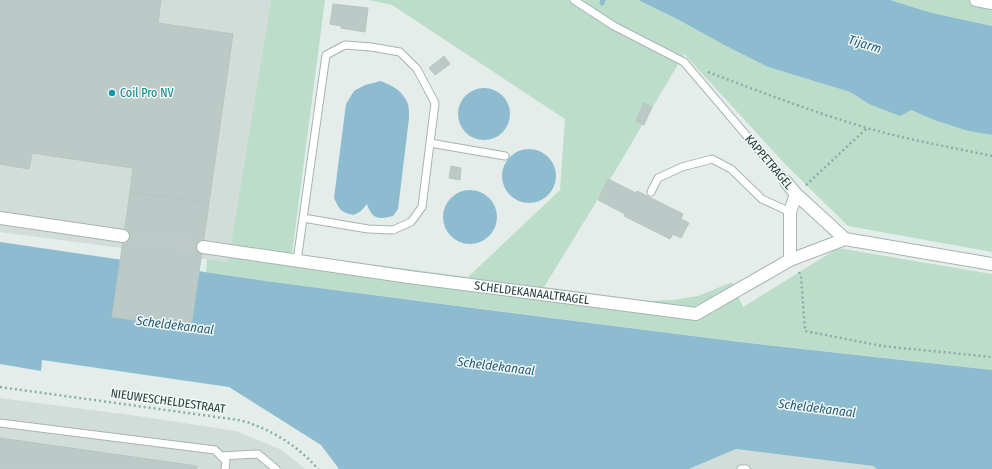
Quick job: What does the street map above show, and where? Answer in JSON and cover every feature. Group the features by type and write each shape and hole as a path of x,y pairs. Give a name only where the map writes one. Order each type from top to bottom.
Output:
{"street":[{"path":"976,0 992,3"},
{"name":"KAPPETRAGEL","path":"786,182 796,194 844,239"},
{"path":"790,260 790,212 796,194"},
{"path":"0,218 123,236"},
{"path":"844,239 992,264"},
{"name":"SCHELDEKANAALTRAGEL","path":"203,247 417,278 696,314 790,260 844,239"}],"lane":[{"name":"KAPPETRAGEL","path":"574,0 614,26 684,62 786,182"},
{"path":"297,261 303,218 326,55 345,45 400,52 418,69 435,103 422,207 411,222 393,230 368,229 303,218"},
{"path":"430,143 505,156"},
{"path":"651,192 658,178 682,167 712,159 731,169 762,199 790,212"},
{"path":"0,423 215,450 226,461 225,469"},
{"path":"221,456 258,454 276,469"},
{"path":"741,469 746,469"}],"path":[{"path":"684,62 804,108 868,128 901,137 992,156"},
{"path":"796,194 868,128"},
{"path":"790,260 801,276 805,331 882,346 992,357"},
{"name":"NIEUWESCHELDESTRAAT","path":"0,387 251,423 274,434 290,444 318,469"}],"shaded area":[{"name":"Coil Pro NV","path":"0,0 271,0 228,262 0,232"},
{"path":"0,398 138,416 236,431 282,450 305,469 0,469"},
{"path":"736,449 873,466 877,469 689,469"}],"green space":[{"path":"271,0 325,0 292,254 468,277 560,190 565,119 392,5 369,0 638,0 768,67 850,92 869,104 911,110 934,120 968,131 992,135 992,252 848,226 786,165 684,54 614,173 544,287 649,301 673,300 698,296 732,282 743,307 838,248 992,274 992,370 725,340 273,282 206,272 207,259 228,262"},
{"path":"890,0 992,0 992,26 932,13"}],"water":[{"name":"Tijarm","path":"638,0 890,0 932,13 992,26 992,135 968,131 934,120 911,110 900,116 869,104 850,92 768,67"},
{"path":"381,81 400,92 406,99 409,115 398,209 393,216 383,218 373,215 367,204 361,211 354,215 346,213 341,210 334,198 346,104 354,91 365,85"},
{"path":"484,88 498,92 506,100 510,114 506,128 498,136 484,140 470,136 462,128 458,114 462,100 470,92"},
{"path":"529,149 539,151 548,157 554,166 556,176 554,186 548,195 539,201 529,203 519,201 510,195 504,186 502,176 504,166 510,157 519,151"},
{"path":"470,190 480,192 489,198 495,207 497,217 495,227 489,236 480,242 470,244 460,242 451,236 445,227 443,217 445,207 451,198 460,192"},
{"name":"Scheldekanaal","path":"0,242 273,282 473,308 740,342 992,370 992,469 877,469 873,466 736,449 689,469 339,469 321,445 229,387 42,360 41,371 0,364"}],"building":[{"name":"Coil Pro NV","path":"0,0 161,0 158,23 233,34 209,203 130,192 133,168 32,153 29,169 0,164"},
{"path":"333,4 368,8 365,32 341,28 341,26 330,24"},
{"path":"444,56 450,64 435,75 429,68"},
{"path":"644,103 652,107 644,125 636,121"},
{"path":"451,166 461,168 460,180 449,178"},
{"path":"608,179 636,193 625,214 598,200"},
{"path":"637,191 683,214 681,219 689,223 681,238 673,234 670,239 624,216"},
{"path":"130,192 209,203 191,328 112,317"},
{"path":"0,438 197,466 197,469 0,469"}],"tunnel":[{"path":"123,236 203,247"}],"place":[{"name":"Coil Pro NV","path":"112,93"}]}
